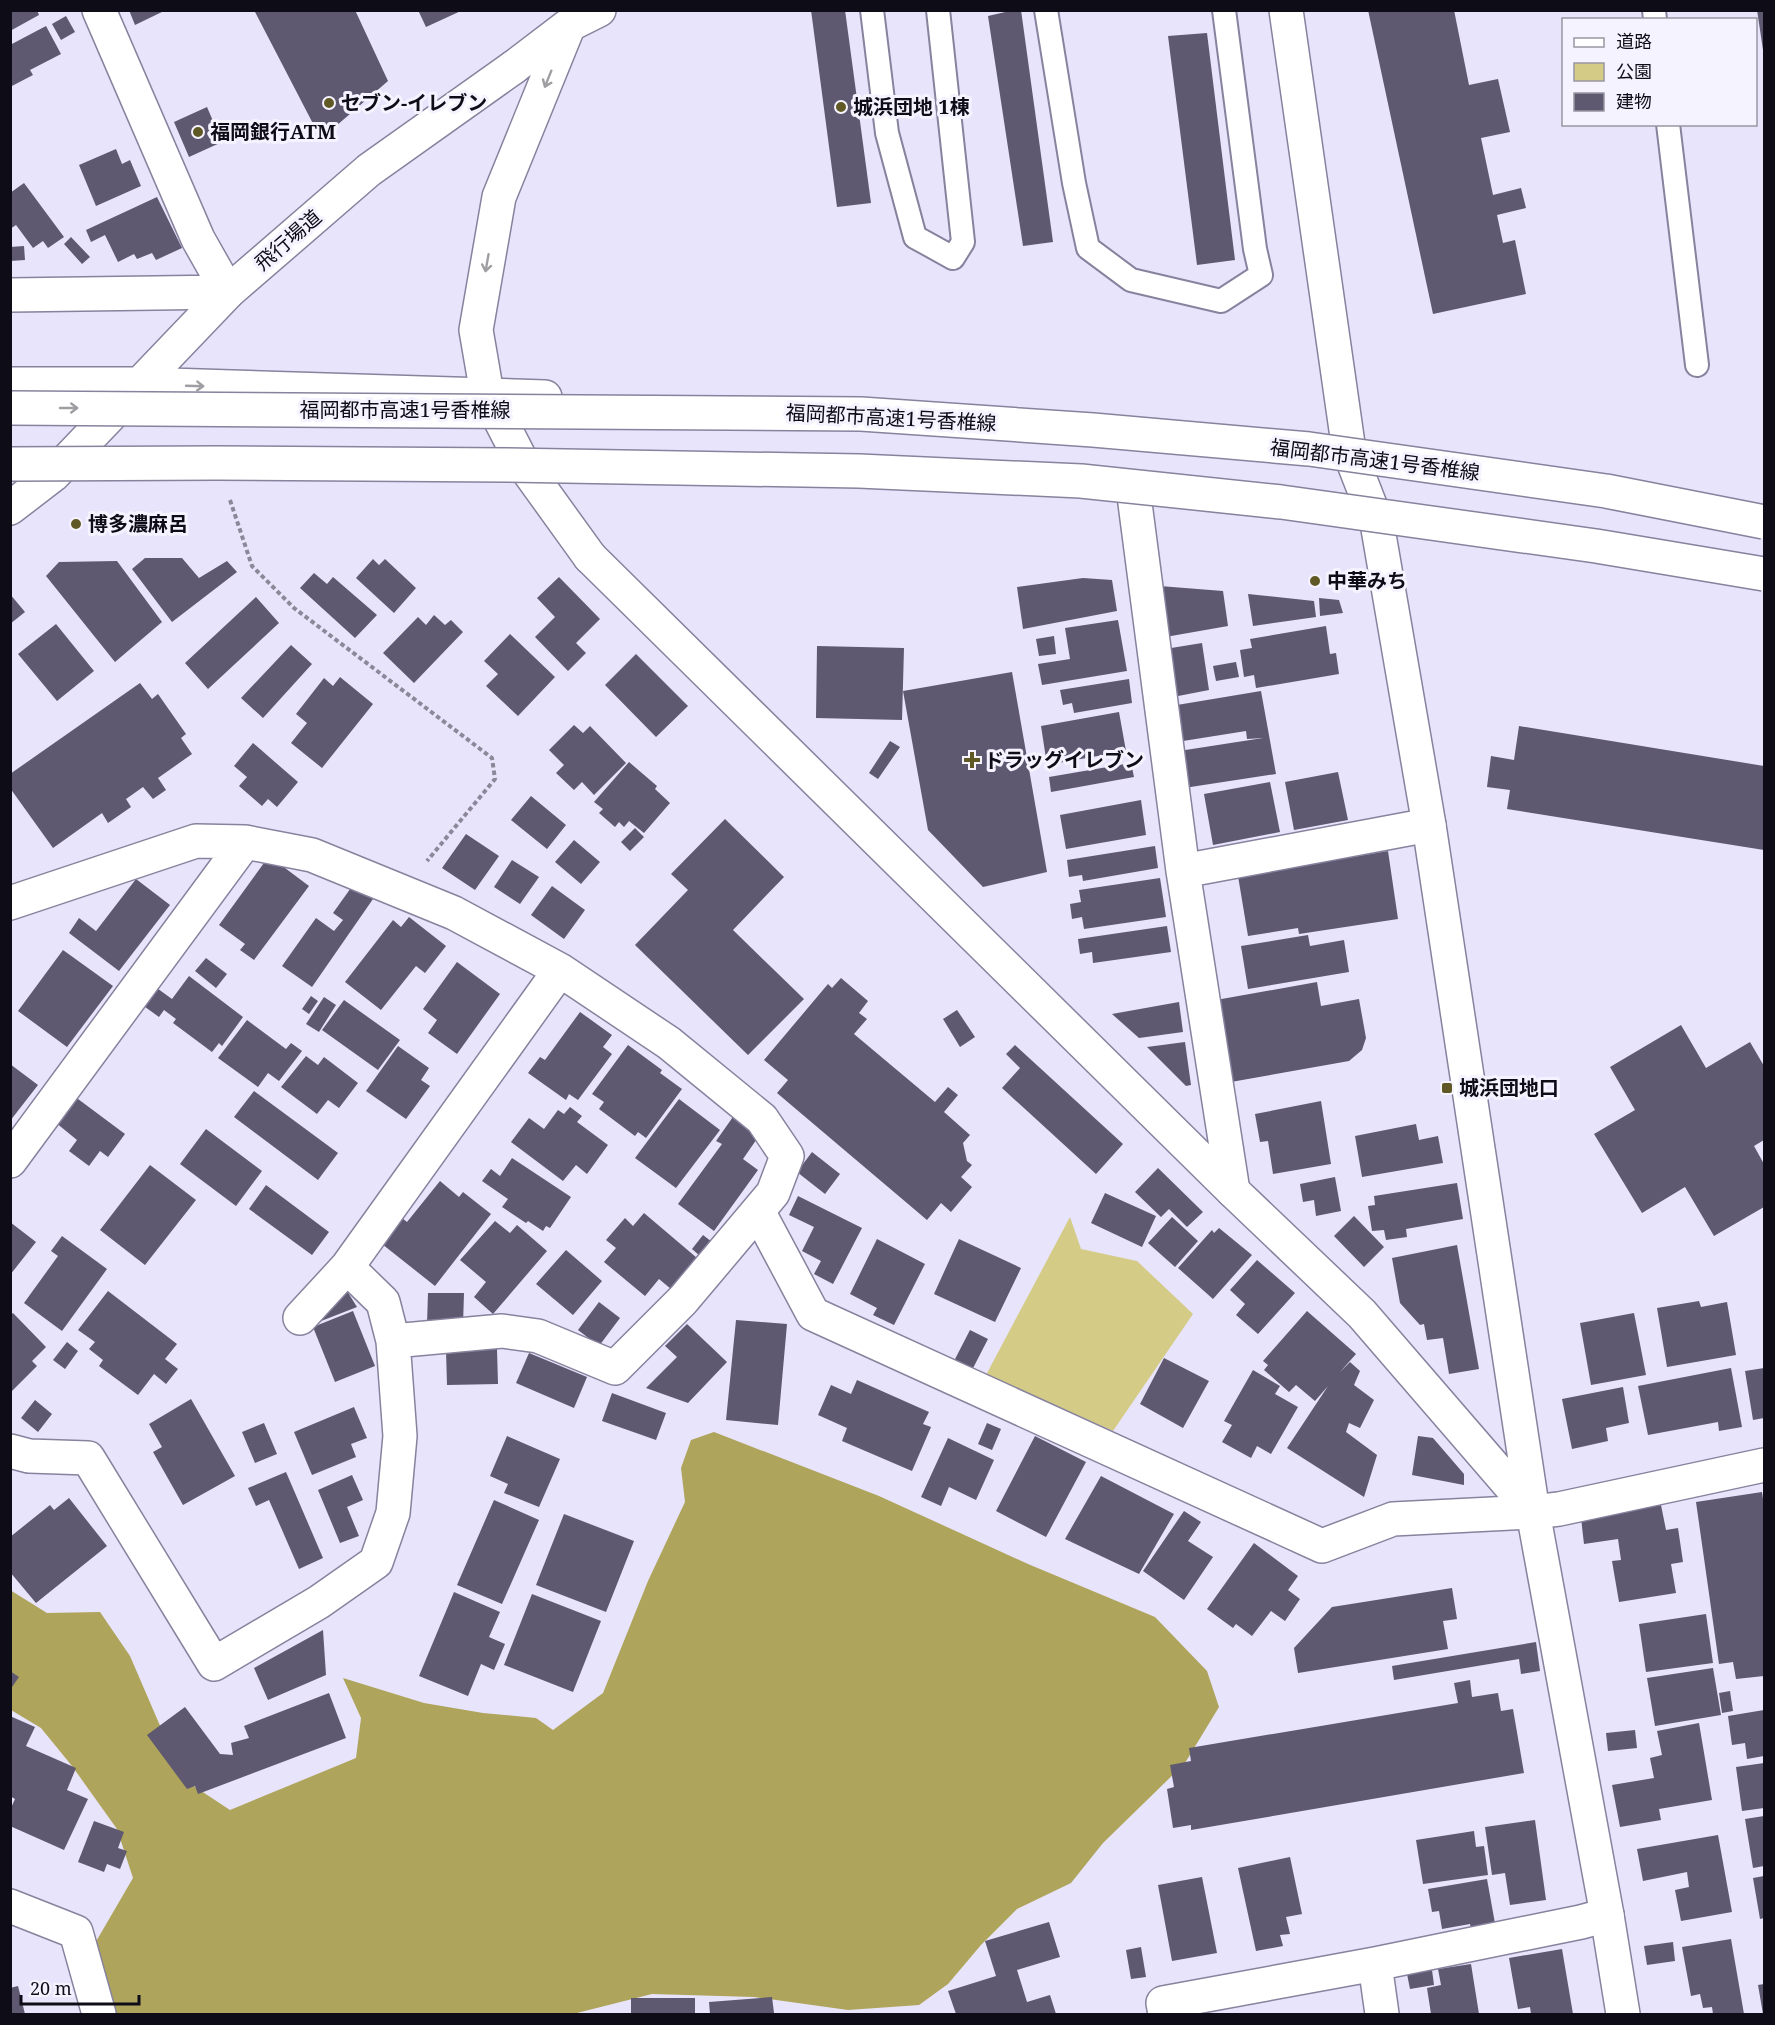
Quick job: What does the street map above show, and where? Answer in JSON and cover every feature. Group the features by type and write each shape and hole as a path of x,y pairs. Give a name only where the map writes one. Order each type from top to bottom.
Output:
{"main road":[{"path":"10,295 228,292 198,239 99,10"},
{"name":"飛行場道","path":"10,508 53,475 228,292 369,170 569,25 599,10"},
{"path":"1286,10 1349,451 1377,523 1429,825 1533,1512 1623,2014"},
{"path":"569,25 499,197 476,330 487,394 523,464 590,556 1233,1191 1362,1314 1533,1512"},
{"path":"10,384 138,384 487,394 1138,431 1349,451 1764,521"},
{"name":"福岡都市高速1号香椎線","path":"10,408 872,415 1094,430 1309,449 1606,491 1764,521"},
{"path":"1281,445 1287,453 1335,458 1344,464 1356,481 1377,523"},
{"path":"1349,451 1382,510 1396,523 1459,531 1467,540"},
{"path":"10,464 507,465 859,471 1081,480 1281,502 1596,546 1764,574"},
{"path":"10,476 427,479 523,464 773,469 1133,488 1377,523 1467,540 1764,584"},
{"path":"1133,488 1183,871 1233,1191"},
{"path":"1183,871 1429,825"},
{"path":"10,903 196,841 245,842 312,855 454,913 560,970 669,1043 762,1119 787,1156 772,1193 758,1211 683,1300 615,1368 538,1336 511,1332 393,1341"},
{"path":"10,1161 245,842"},
{"path":"300,1318 347,1267 560,970"},
{"path":"758,1211 813,1314 1322,1546 1393,1518 1558,1509 1764,1465"},
{"path":"10,1451 29,1456 88,1458 214,1664 319,1602 376,1562 393,1513 400,1436 393,1341 383,1302 347,1267"},
{"path":"10,1906 76,1932 99,2014"},
{"path":"1165,2014 1163,2003 1375,1964 1607,1915"},
{"path":"1375,1964 1382,2014"}],"lane":[{"path":"872,10 888,134 915,237 953,258 963,242 938,10"},
{"path":"1046,10 1074,183 1088,248 1131,280 1221,301 1261,275 1255,249 1224,10"},
{"path":"1668,126 1697,364"}],"path":[{"path":"222,477 252,566 294,608 492,758 495,779 401,891"}],"green space":[{"path":"1070,1217 1081,1249 1137,1261 1193,1314 1113,1431 986,1375"}],"shaded area":[{"path":"714,1432 879,1496 1028,1564 1155,1617 1207,1671 1219,1707 1185,1763 1103,1843 1071,1883 1017,1909 981,1945 948,1984 919,2005 848,2010 754,1997 652,1994 573,2014 110,2014 87,1957 133,1878 117,1829 72,1766 41,1728 11,1710 10,1590 47,1613 100,1612 130,1656 183,1779 230,1810 356,1758 361,1718 343,1678 424,1703 483,1713 536,1718 553,1730 603,1693 648,1581 685,1502 681,1468 691,1440"}],"building":[{"path":"10,10 37,10 39,15 10,31"},
{"path":"129,10 166,10 135,25"},
{"path":"254,10 355,10 388,81 321,139"},
{"path":"418,10 463,10 426,27"},
{"name":"城浜団地 1棟","path":"811,10 845,10 871,203 837,207"},
{"path":"1021,10 1053,242 1023,246 988,16"},
{"path":"1368,10 1454,10 1469,85 1498,79 1510,132 1481,138 1493,195 1521,188 1526,208 1497,215 1503,243 1515,240 1526,294 1433,314"},
{"path":"1757,10 1764,10 1764,50 1763,50"},
{"path":"66,16 75,32 61,40 52,24"},
{"path":"46,26 61,54 30,70 33,75 10,87 10,45"},
{"path":"1207,33 1235,260 1197,265 1168,36"},
{"name":"福岡銀行ATM","path":"207,107 222,142 189,157 174,122"},
{"path":"116,149 122,164 130,160 141,186 96,206 79,165"},
{"path":"24,183 64,237 48,248 43,241 33,248 16,225 10,229 10,193"},
{"path":"157,197 182,248 156,260 152,253 137,259 134,254 118,262 105,235 91,242 86,230"},
{"path":"71,237 90,257 82,264 64,244"},
{"path":"24,246 25,260 10,261 10,247"},
{"path":"145,558 182,558 199,578 227,561 237,572 172,622 132,569"},
{"path":"373,559 379,565 385,559 416,588 394,613 356,578"},
{"path":"117,561 162,622 115,662 46,576 59,562"},
{"path":"314,573 327,584 333,577 377,615 355,638 300,588"},
{"path":"559,577 600,619 576,643 586,653 568,671 535,637 555,617 537,598"},
{"path":"1083,578 1112,580 1117,611 1023,629 1017,587"},
{"path":"1147,585 1223,591 1228,626 1154,639"},
{"path":"10,594 25,612 10,624"},
{"path":"1248,594 1314,601 1316,617 1253,626"},
{"path":"256,597 279,623 208,689 185,663"},
{"path":"1319,598 1339,600 1343,613 1320,616"},
{"path":"434,615 445,625 451,620 463,632 414,683 383,653 418,617 426,625"},
{"path":"1118,620 1127,671 1042,685 1038,664 1070,659 1065,628"},
{"path":"56,624 94,671 57,701 18,654"},
{"path":"1326,626 1330,654 1336,653 1339,674 1256,688 1254,675 1244,677 1240,650 1252,648 1250,639"},
{"path":"510,634 555,677 518,716 486,686 498,674 484,661"},
{"path":"1054,636 1056,654 1039,656 1036,639"},
{"path":"1202,643 1209,690 1173,697 1165,649"},
{"path":"291,645 312,664 263,718 241,698"},
{"path":"817,646 904,648 902,720 816,718"},
{"path":"636,654 688,706 656,737 605,685"},
{"path":"1236,662 1239,677 1216,681 1213,666"},
{"name":"ドラッグイレブン","path":"1012,672 1047,872 983,887 928,830 903,691"},
{"path":"340,677 373,704 322,768 291,743 307,723 296,714 324,678 333,686"},
{"path":"1129,679 1132,703 1074,713 1072,703 1063,705 1060,690"},
{"path":"140,683 152,699 158,694 186,734 181,738 192,754 158,778 166,790 153,799 143,787 126,799 131,807 108,823 102,813 53,848 10,788 10,774"},
{"path":"1261,691 1276,774 1184,788 1179,751 1263,738 1247,739 1246,731 1183,741 1177,705"},
{"path":"1119,712 1126,751 1047,765 1041,726"},
{"path":"574,725 583,733 590,726 626,763 594,795 582,782 574,790 556,773 564,765 549,750"},
{"path":"1519,726 1764,766 1764,850 1507,809 1510,790 1487,787 1491,756 1514,760"},
{"path":"890,741 900,747 878,779 869,773"},
{"path":"253,743 298,782 277,807 268,799 262,806 239,786 247,777 234,766"},
{"path":"629,762 657,786 655,789 670,803 644,833 629,821 624,827 619,822 615,827 599,813 603,809 594,802"},
{"path":"1131,763 1134,777 1051,792 1049,777"},
{"path":"1338,772 1348,820 1294,830 1285,782"},
{"path":"1270,782 1280,832 1213,845 1204,794"},
{"path":"531,796 566,825 547,849 511,820"},
{"path":"1141,800 1146,835 1066,849 1060,815"},
{"path":"725,819 784,877 733,930 804,999 748,1055 635,945 688,890 671,874"},
{"path":"635,828 644,837 630,851 621,842"},
{"path":"466,834 499,856 475,890 442,868"},
{"path":"574,840 600,862 581,884 555,862"},
{"path":"1155,846 1158,868 1083,881 1082,875 1069,877 1067,860"},
{"path":"1388,851 1398,919 1299,934 1298,928 1248,936 1238,876"},
{"path":"269,856 309,886 254,960 240,950 245,944 219,925"},
{"path":"512,860 539,877 520,904 494,887"},
{"path":"1160,878 1166,917 1084,929 1082,917 1072,919 1070,904 1081,902 1079,890"},
{"path":"136,879 170,905 119,971 69,933 79,918 96,931"},
{"path":"353,885 373,899 312,987 282,966 316,918 334,931 343,920 333,913"},
{"path":"552,886 585,910 564,939 531,915"},
{"path":"409,917 446,946 425,973 416,966 381,1010 345,982 393,920 401,927"},
{"path":"1167,926 1171,952 1093,963 1092,952 1080,954 1078,939"},
{"path":"1308,935 1310,946 1344,940 1349,972 1248,989 1241,946"},
{"path":"63,950 113,986 67,1047 18,1011"},
{"path":"206,958 227,974 216,988 195,971"},
{"path":"457,962 500,994 457,1054 428,1033 437,1020 423,1009"},
{"path":"189,976 243,1017 222,1046 219,1043 212,1052 173,1023 176,1019 164,1010 159,1017 141,1004 154,986 172,999"},
{"path":"841,978 868,1001 859,1013 867,1019 854,1034 935,1102 948,1087 958,1095 944,1112 970,1135 963,1143 967,1161 972,1165 961,1177 972,1187 951,1212 941,1203 927,1220 777,1093 788,1080 764,1060 828,984 832,988"},
{"path":"1317,982 1321,1006 1359,999 1366,1038 1362,1050 1349,1061 1231,1082 1216,1000"},
{"path":"311,996 318,1001 309,1014 302,1009"},
{"path":"324,997 336,1005 319,1032 306,1024"},
{"path":"344,1000 400,1040 378,1070 322,1030"},
{"path":"1179,1002 1183,1032 1139,1038 1112,1014"},
{"path":"957,1010 975,1037 960,1047 943,1019"},
{"path":"580,1012 612,1035 603,1047 612,1054 578,1100 569,1094 566,1100 528,1073 540,1057 545,1060"},
{"path":"247,1020 286,1049 291,1043 302,1051 279,1081 268,1073 258,1087 218,1058"},
{"path":"1681,1025 1706,1068 1750,1042 1764,1066 1764,1140 1754,1146 1764,1164 1764,1207 1714,1236 1685,1187 1642,1213 1594,1134 1635,1110 1610,1067"},
{"path":"1185,1042 1191,1085 1186,1086 1147,1047"},
{"path":"628,1045 662,1070 660,1073 682,1089 646,1138 638,1132 635,1136 599,1109 604,1102 592,1094"},
{"path":"1015,1045 1123,1144 1096,1174 1002,1088 1020,1068 1006,1054"},
{"path":"398,1046 429,1068 421,1080 430,1086 406,1119 366,1091"},
{"path":"306,1056 318,1065 324,1057 358,1083 339,1108 328,1100 317,1114 281,1087"},
{"path":"10,1064 38,1085 10,1121"},
{"path":"254,1091 338,1153 318,1180 234,1117"},
{"path":"74,1096 125,1134 108,1157 100,1151 89,1166 69,1151 77,1140 55,1122"},
{"path":"679,1099 720,1130 676,1188 635,1158"},
{"path":"1321,1101 1331,1164 1273,1174 1268,1141 1260,1142 1255,1114"},
{"path":"570,1107 582,1116 577,1122 608,1145 587,1174 576,1165 563,1181 511,1142 529,1118 544,1129 558,1110 564,1114"},
{"path":"735,1114 761,1133 743,1159 758,1170 714,1231 678,1204 722,1144 716,1141"},
{"path":"1416,1124 1419,1140 1438,1136 1443,1163 1362,1177 1355,1136"},
{"path":"206,1129 262,1171 236,1206 180,1164"},
{"path":"812,1152 840,1174 825,1194 797,1172"},
{"path":"512,1158 571,1197 550,1228 546,1226 543,1231 502,1207 508,1199 482,1181 491,1169 500,1176"},
{"path":"150,1165 196,1200 145,1265 100,1230"},
{"path":"1158,1168 1203,1212 1187,1227 1169,1209 1161,1217 1135,1192"},
{"path":"1335,1177 1341,1211 1316,1216 1314,1200 1303,1202 1300,1184"},
{"path":"440,1181 459,1197 463,1192 491,1214 435,1286 382,1244 402,1218 407,1222"},
{"path":"1457,1183 1463,1219 1406,1229 1407,1237 1386,1240 1384,1230 1372,1231 1368,1206 1375,1205 1374,1196"},
{"path":"266,1185 329,1232 312,1255 249,1209"},
{"path":"1105,1193 1156,1216 1142,1247 1091,1223"},
{"path":"798,1196 862,1228 833,1284 814,1274 821,1261 802,1251 814,1227 789,1215"},
{"path":"644,1213 697,1258 671,1289 659,1279 645,1296 604,1262 616,1248 606,1240 625,1218 633,1226"},
{"path":"1354,1216 1384,1247 1364,1267 1334,1236"},
{"path":"1172,1217 1198,1241 1175,1267 1148,1243"},
{"path":"495,1221 510,1233 517,1225 547,1251 493,1314 474,1297 486,1282 460,1260"},
{"path":"10,1222 36,1242 10,1275"},
{"path":"1219,1228 1252,1255 1213,1299 1178,1268 1212,1230 1214,1233"},
{"path":"703,1235 712,1242 700,1256 692,1249"},
{"path":"62,1236 107,1269 62,1331 24,1303 58,1256 51,1251"},
{"path":"877,1239 925,1264 894,1325 873,1315 877,1308 850,1294"},
{"path":"959,1239 1021,1268 995,1322 934,1294"},
{"path":"1457,1245 1479,1369 1449,1374 1443,1338 1427,1340 1424,1324 1420,1325 1400,1303 1392,1258"},
{"path":"566,1250 602,1281 573,1315 536,1284"},
{"path":"1257,1260 1295,1293 1258,1334 1236,1315 1245,1304 1230,1290"},
{"path":"342,1283 357,1307 316,1323"},
{"path":"108,1291 177,1344 165,1359 178,1369 166,1384 154,1374 138,1395 99,1366 103,1360 89,1349 95,1342 78,1330"},
{"path":"428,1293 464,1293 463,1325 427,1324"},
{"path":"1699,1301 1701,1307 1727,1302 1736,1355 1667,1367 1657,1308"},
{"path":"599,1302 620,1318 599,1346 578,1330"},
{"path":"353,1311 375,1366 335,1382 313,1327"},
{"path":"1307,1311 1356,1354 1340,1372 1350,1362 1360,1371 1354,1385 1374,1400 1360,1428 1349,1423 1346,1432 1377,1455 1364,1497 1287,1448 1328,1386 1315,1401 1296,1385 1289,1392 1264,1370 1268,1365 1263,1361"},
{"path":"13,1313 46,1347 32,1361 37,1366 10,1393 10,1315"},
{"path":"1634,1313 1646,1375 1591,1385 1580,1323"},
{"path":"736,1320 787,1324 778,1425 726,1420"},
{"path":"687,1324 727,1362 688,1403 646,1388 677,1357 665,1346"},
{"path":"970,1330 988,1339 971,1372 953,1363"},
{"path":"67,1342 78,1351 65,1369 53,1360"},
{"path":"497,1349 498,1384 447,1385 446,1350"},
{"path":"529,1353 587,1377 574,1408 516,1383"},
{"path":"1164,1358 1209,1381 1183,1428 1140,1404"},
{"path":"1731,1368 1742,1427 1719,1431 1718,1422 1648,1435 1638,1386"},
{"path":"1764,1368 1764,1418 1753,1420 1745,1371"},
{"path":"1253,1370 1280,1386 1275,1394 1298,1407 1271,1454 1257,1446 1251,1458 1222,1442 1232,1425 1224,1421"},
{"path":"857,1380 929,1412 923,1424 931,1427 912,1471 842,1441 847,1428 818,1415 831,1385 851,1394"},
{"path":"1623,1387 1629,1423 1606,1428 1608,1441 1572,1449 1562,1399"},
{"path":"612,1393 666,1413 656,1440 602,1421"},
{"path":"191,1399 235,1476 183,1505 153,1452 162,1447 149,1424"},
{"path":"35,1400 52,1414 38,1432 21,1418"},
{"path":"354,1407 367,1438 351,1444 356,1457 312,1475 294,1432"},
{"path":"264,1423 277,1454 255,1463 242,1432"},
{"path":"987,1423 1001,1429 992,1450 978,1444"},
{"path":"507,1436 560,1459 539,1507 504,1493 508,1484 490,1476"},
{"path":"1035,1436 1086,1462 1046,1537 996,1511"},
{"path":"1418,1436 1433,1438 1464,1474 1464,1485 1412,1475"},
{"path":"948,1438 994,1460 976,1500 949,1487 941,1506 921,1497"},
{"path":"286,1472 323,1558 299,1569 269,1500 256,1506 248,1488"},
{"path":"352,1475 363,1500 347,1507 359,1536 340,1543 318,1490"},
{"path":"1101,1476 1174,1514 1139,1574 1065,1539"},
{"path":"1762,1492 1764,1506 1764,1676 1736,1679 1733,1662 1719,1664 1696,1502"},
{"path":"69,1498 107,1546 36,1603 10,1572 10,1537 50,1505 54,1510"},
{"path":"494,1500 539,1520 502,1604 457,1585"},
{"path":"1661,1505 1666,1530 1678,1528 1683,1562 1671,1564 1676,1593 1619,1602 1612,1561 1621,1560 1618,1539 1584,1544 1581,1518"},
{"path":"1184,1511 1201,1522 1188,1541 1213,1557 1184,1600 1143,1571"},
{"path":"564,1514 634,1541 606,1612 536,1585"},
{"path":"1254,1543 1298,1576 1288,1590 1300,1599 1285,1621 1271,1611 1252,1636 1236,1624 1233,1628 1207,1609"},
{"path":"1452,1588 1457,1619 1443,1621 1448,1649 1298,1673 1294,1648 1332,1607"},
{"path":"454,1592 500,1612 489,1637 505,1644 494,1670 481,1664 468,1696 419,1676"},
{"path":"532,1594 601,1621 573,1692 504,1665"},
{"path":"1706,1614 1713,1663 1646,1672 1639,1624"},
{"path":"323,1630 326,1675 268,1700 254,1668"},
{"path":"1536,1642 1540,1671 1521,1674 1519,1659 1394,1680 1392,1666"},
{"path":"1713,1668 1721,1715 1655,1726 1647,1678"},
{"path":"10,1671 19,1677 10,1690"},
{"path":"1470,1680 1472,1697 1498,1693 1501,1711 1513,1709 1524,1773 1191,1830 1191,1825 1173,1828 1167,1789 1174,1787 1170,1765 1191,1761 1189,1748 1458,1703 1454,1683"},
{"path":"1730,1691 1733,1711 1722,1713 1719,1693"},
{"path":"329,1693 346,1738 198,1794 195,1786 187,1789 147,1735 185,1707 220,1754 233,1755 231,1743 249,1738 244,1726"},
{"path":"1764,1710 1764,1756 1747,1759 1745,1743 1732,1745 1728,1716"},
{"path":"10,1716 35,1727 26,1746 76,1768 67,1790 88,1799 64,1850 10,1826 10,1810 15,1799 10,1796"},
{"path":"1699,1723 1712,1800 1659,1809 1661,1820 1620,1827 1612,1785 1654,1778 1650,1758 1662,1755 1657,1731"},
{"path":"1635,1730 1637,1748 1608,1751 1606,1733"},
{"path":"1764,1763 1764,1808 1742,1811 1736,1767"},
{"path":"1764,1816 1764,1866 1753,1868 1745,1819"},
{"path":"1535,1820 1546,1900 1510,1905 1505,1873 1492,1875 1485,1827"},
{"path":"94,1821 124,1832 118,1848 127,1851 120,1869 107,1864 104,1872 78,1862"},
{"path":"1474,1831 1476,1847 1484,1846 1488,1875 1423,1884 1416,1840"},
{"path":"1718,1835 1732,1912 1681,1921 1675,1890 1689,1887 1687,1872 1643,1881 1637,1849"},
{"path":"1290,1857 1302,1914 1286,1917 1290,1934 1280,1935 1283,1946 1256,1951 1238,1868"},
{"path":"1764,1876 1764,1918 1760,1919 1753,1878"},
{"path":"1202,1877 1217,1953 1172,1961 1158,1885"},
{"path":"1487,1879 1496,1929 1472,1933 1470,1924 1442,1929 1439,1911 1432,1912 1428,1889"},
{"path":"1049,1922 1060,1957 1017,1970 1027,2002 1050,1995 1056,2014 956,2014 948,1991 996,1976 985,1941"},
{"path":"1731,1939 1744,2014 1713,2014 1712,2007 1703,2008 1700,1994 1691,1996 1682,1947"},
{"path":"1673,1942 1675,1961 1647,1965 1644,1946"},
{"path":"1141,1947 1146,1977 1131,1979 1126,1950"},
{"path":"1562,1949 1573,2014 1531,2014 1530,2007 1518,2009 1509,1958"},
{"path":"1471,1964 1479,2014 1431,2014 1427,1988 1441,1985 1438,1969"},
{"path":"1432,1970 1434,1985 1410,1989 1407,1974"},
{"path":"1764,1984 1764,2014 1763,2014 1758,1985"},
{"path":"18,1986 25,2014 10,2014 10,1988"},
{"path":"772,1997 774,2013 710,2014 709,2002"},
{"path":"631,1998 695,1998 695,2014 631,2014"}],"place":[{"name":"セブン-イレブン","path":"329,103"},
{"name":"城浜団地 1棟","path":"841,107"},
{"name":"福岡銀行ATM","path":"198,132"},
{"name":"博多濃麻呂","path":"76,524"},
{"name":"中華みち","path":"1315,581"},
{"name":"ドラッグイレブン","path":"972,760"},
{"name":"城浜団地口","path":"1447,1088"}]}
